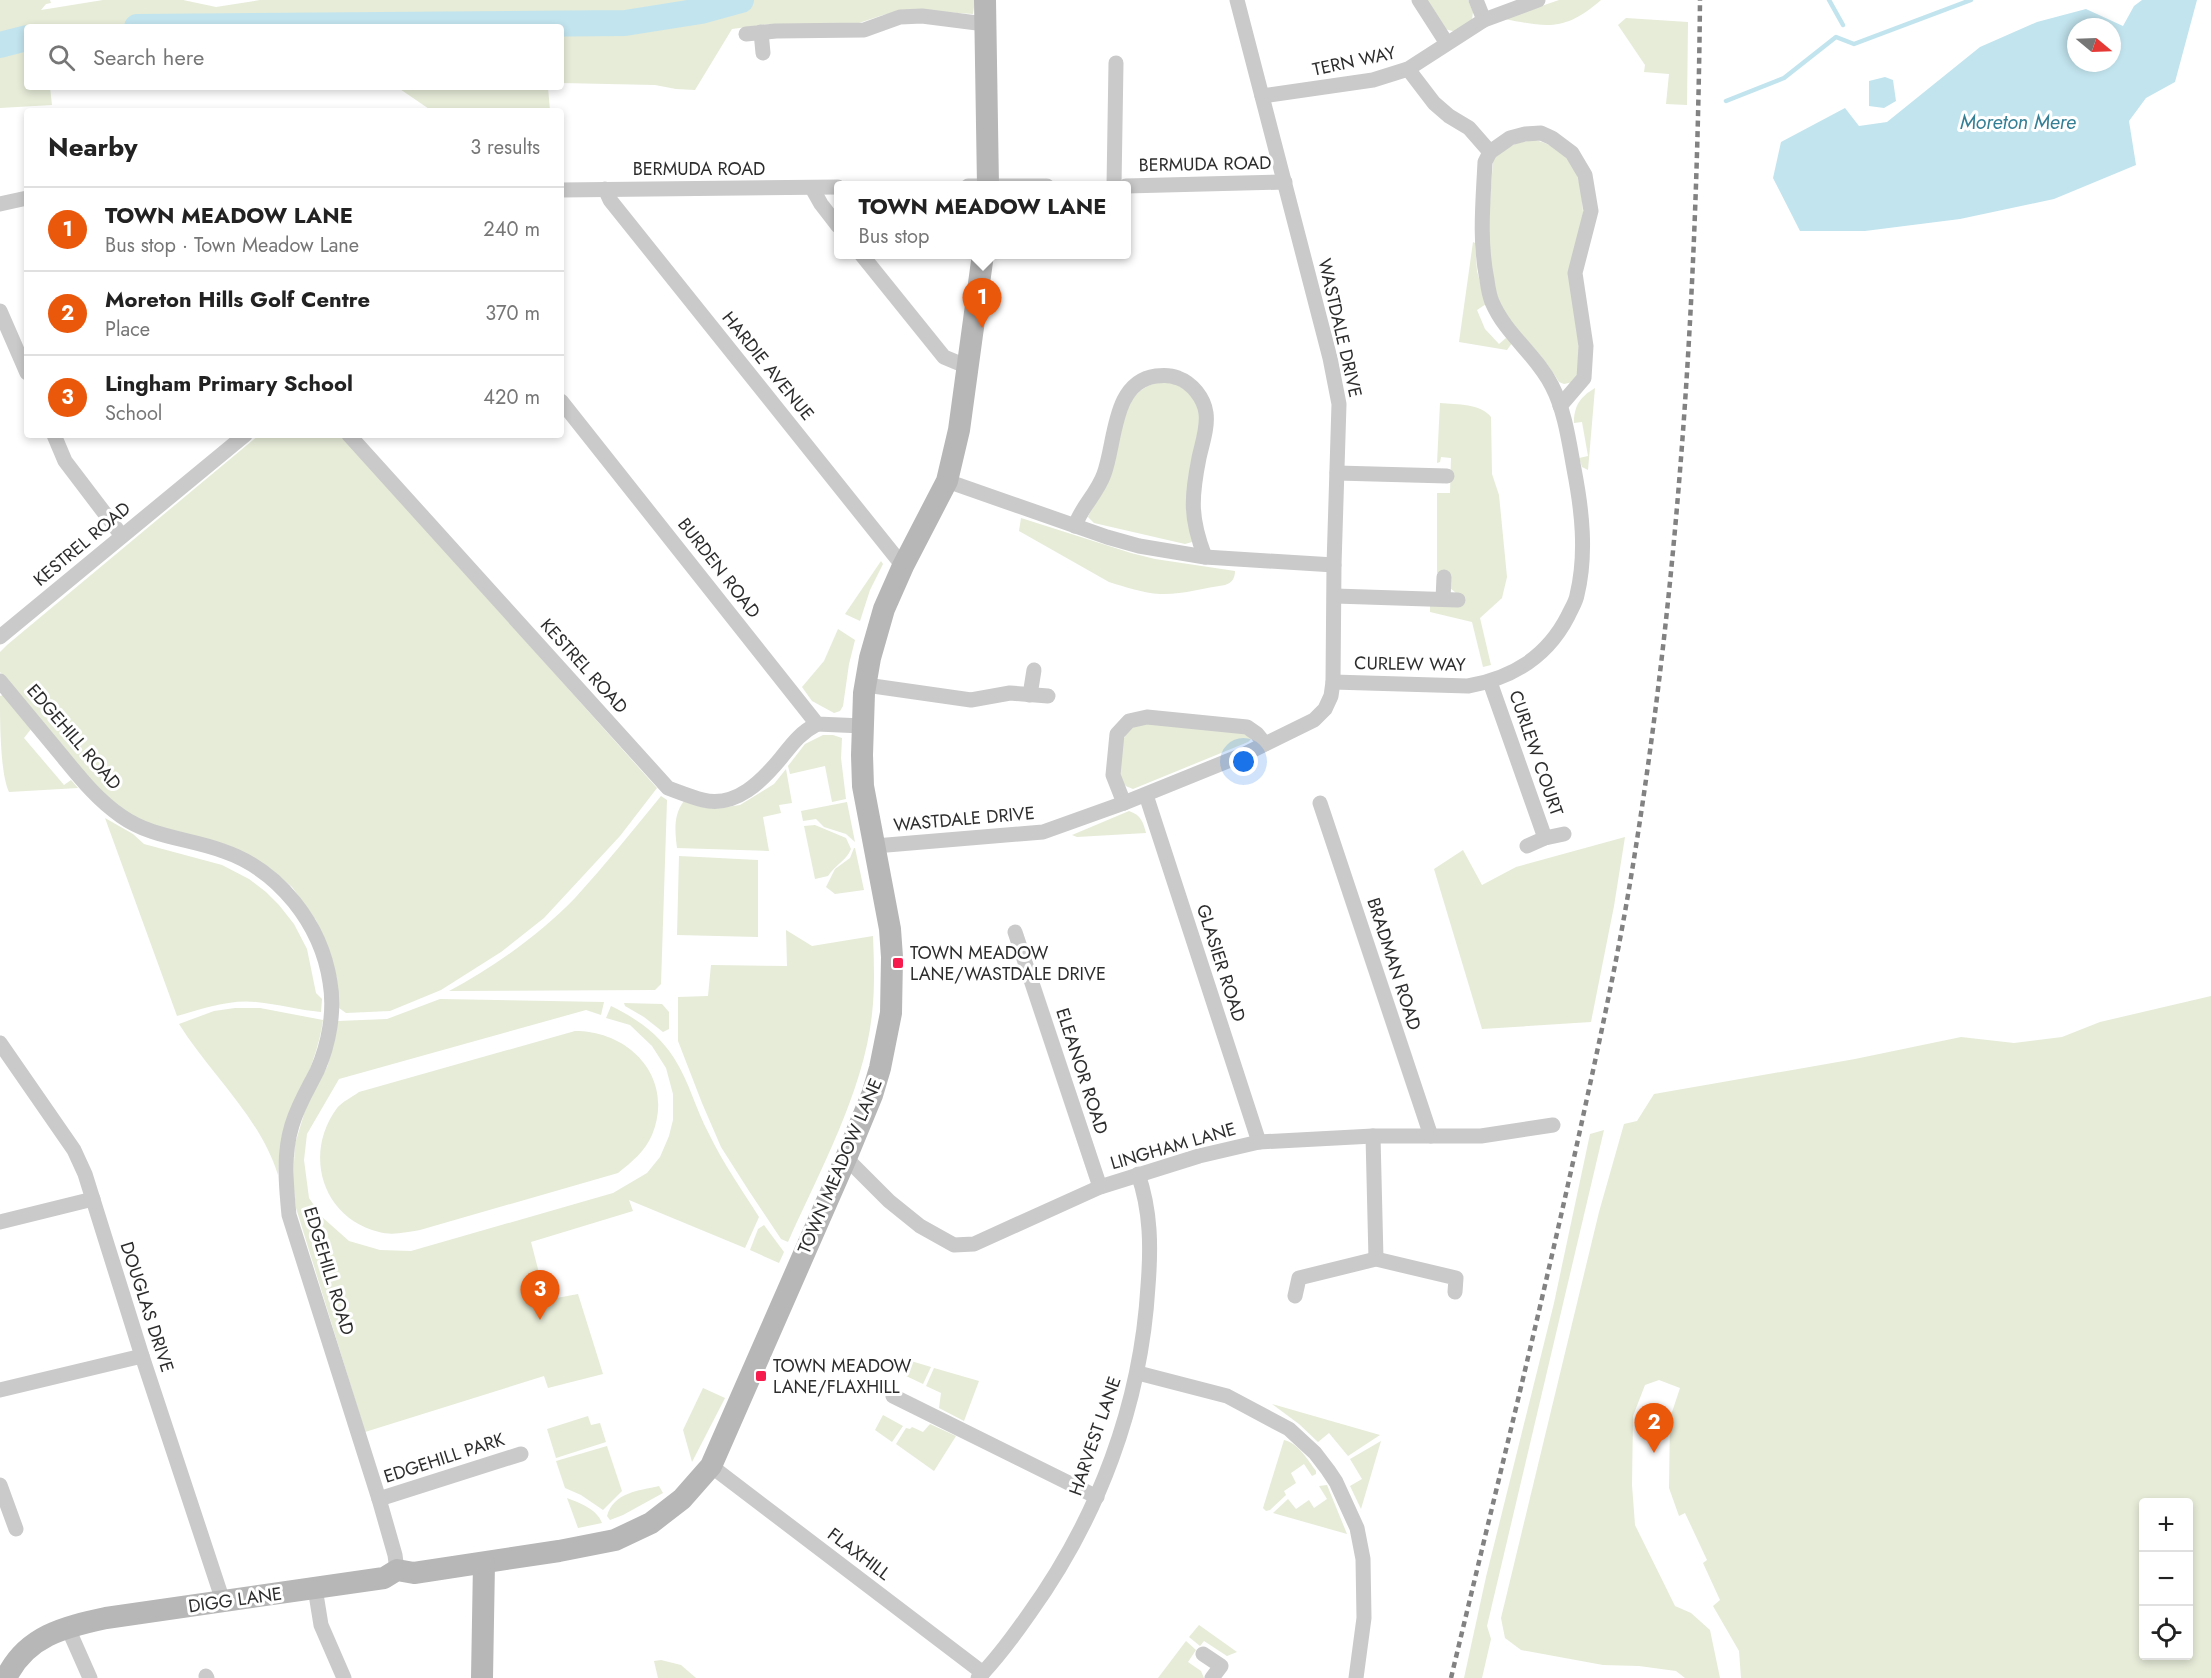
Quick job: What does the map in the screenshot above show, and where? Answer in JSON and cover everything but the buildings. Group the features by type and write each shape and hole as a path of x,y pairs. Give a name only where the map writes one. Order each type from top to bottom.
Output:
{"street":[{"path":"985,0 988,181"},
{"name":"WASTDALE DRIVE","path":"875,846 1043,832 1146,795 1264,744 1314,720 1325,709 1331,696 1334,682 1334,565 1339,404 1330,358 1238,0"},
{"path":"1419,0 1446,42"},
{"path":"1476,0 1484,20"},
{"name":"TERN WAY","path":"1262,96 1373,80 1408,69 1446,42 1484,20 1538,0"},
{"path":"763,53 753,33 864,30 900,17 922,16 985,24"},
{"path":"1114,181 1116,63"},
{"path":"1408,69 1434,103 1449,116 1470,128 1490,152 1510,138 1525,134 1541,134 1552,138 1572,153 1585,175 1591,211 1575,273 1586,346 1584,378 1560,406"},
{"name":"CURLEW WAY","path":"1334,682 1468,686 1490,682 1528,664 1558,635 1577,597 1582,552 1582,505 1560,406 1545,374 1529,351 1509,332 1491,301 1481,252 1485,162 1490,152"},
{"name":"BERMUDA ROAD","path":"1131,186 1285,182"},
{"path":"812,188 820,204 834,221"},
{"name":"BERMUDA ROAD","path":"564,190 834,188"},
{"name":"HARDIE AVENUE","path":"605,189 617,209 903,566"},
{"path":"0,204 24,199"},
{"path":"864,259 944,357 968,367"},
{"name":"TOWN MEADOW LANE","path":"484,1563 615,1540 634,1533 682,1499 711,1466 872,1095 891,1013 891,948 863,786 866,685 870,658 884,609 903,566 947,481 959,430 982,259"},
{"path":"0,311 24,366"},
{"path":"1075,526 1083,509 1096,494 1104,475 1120,408 1126,395 1136,384 1149,377 1164,375 1179,378 1191,386 1201,398 1206,412 1206,427 1192,498 1195,527 1205,557"},
{"name":"BURDEN ROAD","path":"564,405 817,723"},
{"path":"55,438 65,461 122,536"},
{"name":"KESTREL ROAD","path":"0,637 241,438"},
{"name":"KESTREL ROAD","path":"352,438 668,788 705,801 723,801 745,793 764,779 802,732 817,723"},
{"path":"1337,473 1447,476"},
{"path":"947,481 1139,546 1205,557 1334,565"},
{"path":"1335,596 1451,600 1444,577"},
{"path":"1030,695 1034,670"},
{"name":"EDGEHILL ROAD","path":"0,681 96,797 141,828 224,851 249,863 273,879 297,905 317,935 330,983 332,1015 327,1042 318,1069 300,1105 288,1143 285,1178 289,1215 379,1499 397,1570"},
{"name":"CURLEW COURT","path":"1490,682 1545,838"},
{"path":"866,685 971,700 1010,693 1048,696"},
{"path":"1124,803 1113,775 1117,734 1129,721 1147,717 1246,727 1257,734 1264,744"},
{"path":"817,723 863,726"},
{"name":"GLASIER ROAD","path":"1146,795 1259,1142"},
{"name":"BRADMAN ROAD","path":"1320,803 1431,1136"},
{"name":"CURLEW COURT","path":"1527,846 1545,838 1564,834"},
{"name":"ELEANOR ROAD","path":"1015,932 1100,1187"},
{"name":"DOUGLAS DRIVE","path":"2,1049 74,1150 93,1199 223,1601"},
{"name":"LINGHAM LANE","path":"846,1158 889,1201 920,1226 954,1245 974,1244 1100,1187 1138,1174 1199,1156 1259,1142 1373,1136 1481,1136 1554,1125"},
{"path":"1373,1136 1376,1259"},
{"name":"HARVEST LANE","path":"980,1675 1012,1639 1065,1561 1097,1497 1115,1451 1138,1373 1147,1312 1149,1226 1146,1196 1138,1174"},
{"path":"0,1222 93,1199"},
{"path":"1296,1296 1299,1278 1376,1259 1456,1278 1455,1292"},
{"path":"0,1390 142,1356"},
{"path":"1138,1373 1227,1396 1289,1429 1315,1453 1328,1470 1357,1528 1363,1559 1364,1618 1356,1678"},
{"path":"893,1396 1097,1497"},
{"name":"EDGEHILL PARK","path":"379,1499 521,1454"},
{"name":"FLAXHILL","path":"711,1466 980,1675"},
{"path":"0,1485 16,1529"},
{"path":"482,1678 484,1563"},
{"name":"DIGG LANE","path":"6,1678 18,1657 27,1648 67,1626 106,1618 384,1578 397,1570 414,1574 484,1563"},
{"path":"315,1588 321,1625 344,1678"},
{"path":"67,1626 90,1678"},
{"path":"1203,1654 1221,1666 1212,1678"}],"green space":[{"path":"0,0 50,0 51,3 46,4 41,10 103,0 183,0 216,7 260,0 975,0 973,14 912,10 883,15 856,24 769,24 732,29 695,90 655,85 564,83 564,24 24,24 24,90 50,90 52,105 0,108"},
{"path":"1424,0 1468,0 1473,12 1472,20 1456,32 1445,29"},
{"path":"1559,0 1601,0 1576,18 1566,22 1544,25 1504,19"},
{"path":"1626,18 1688,22 1687,105 1666,104 1669,74 1644,72 1645,65 1618,25"},
{"path":"401,90 548,90 550,108 428,108"},
{"path":"1535,140 1548,144 1567,157 1577,176 1582,199 1578,376 1573,382 1564,384 1559,382 1548,365 1507,318 1493,282 1490,262 1489,220 1493,160 1512,146"},
{"path":"1473,242 1475,243 1477,271 1486,304 1477,310 1485,329 1499,344 1506,338 1512,343 1507,350 1459,342"},
{"path":"1164,381 1186,391 1200,412 1192,542 1185,544 1094,523 1088,517 1109,480 1128,406 1136,395 1148,386"},
{"path":"1595,388 1588,470 1582,467 1579,458 1588,456 1582,422 1574,423 1574,417 1579,402"},
{"path":"1440,403 1475,407 1491,417 1492,474 1499,495 1507,577 1502,598 1480,618 1491,665 1483,667 1472,622 1430,612 1430,605 1456,593 1449,587 1448,573 1437,573 1437,493 1450,493 1451,458 1441,457 1440,462 1437,463"},
{"path":"255,438 344,438 657,788 620,836 544,918 501,952 441,990 390,1011 346,1013 339,1008 337,979 316,920 292,887 266,865 156,827 128,814 102,795 0,672 0,652"},
{"path":"1021,518 1155,559 1235,571 1234,576 1231,582 1225,585 1184,592 1160,594 1134,590 1109,582 1019,531"},
{"path":"881,561 883,564 870,590 860,621 845,614"},
{"path":"838,629 855,640 843,706 840,711 834,713 812,701 802,687 824,661"},
{"path":"3,695 31,729 24,738 64,785 71,780 78,788 9,792 1,746 0,696"},
{"path":"1145,723 1245,733 1250,735 1251,739 1133,789 1124,784 1120,776 1121,752 1125,736 1132,725"},
{"path":"823,735 842,738 841,758 846,799 832,802 825,766 790,774 788,766 805,744"},
{"path":"786,769 792,803 779,805 781,813 763,817 769,851 677,848 676,818 684,801 720,808 740,805 774,784"},
{"path":"661,796 667,800 661,984 655,990 449,991 483,972 561,912 597,873"},
{"path":"847,802 855,842 846,834 824,827 816,819 803,821 801,811"},
{"path":"1129,811 1141,819 1146,833 1077,837 1072,835"},
{"path":"105,818 133,834 144,844 222,865 249,879 266,892 294,924 307,949 316,993 322,999 321,1012 246,1001 216,1005 177,1016"},
{"path":"815,825 846,838 851,849 828,876 815,879 804,826"},
{"path":"1625,837 1591,1022 1482,1029 1434,869 1463,850 1482,885 1516,867"},
{"path":"854,848 864,890 835,894 826,887 835,869 850,858"},
{"path":"679,856 758,860 758,937 677,935"},
{"path":"786,930 812,946 873,936 874,975 872,1014 860,1072 839,1131 788,1242 781,1239 721,1147 678,1041 678,997 708,996 711,965 787,966"},
{"path":"2211,996 2211,1678 1741,1678 1739,1651 1713,1606 1720,1600 1703,1563 1707,1560 1685,1513 1679,1516 1669,1488 1670,1418 1680,1388 1659,1380 1645,1385 1633,1416 1632,1485 1635,1525 1675,1606 1691,1613 1710,1630 1720,1678 1685,1678 1676,1671 1639,1666 1603,1665 1521,1650 1505,1638 1501,1618 1599,1212 1624,1124 1637,1121 1654,1094 1855,1059 1961,1037 2014,1043 2062,1037 2100,1022"},
{"path":"440,999 604,1002 601,1015 586,1010 339,1079 307,1134 304,1160 309,1198 322,1217 349,1241 380,1250 411,1251 613,1193 647,1173 660,1157 669,1136 673,1120 673,1094 666,1068 652,1046 630,1025 606,1018 611,1006 646,1027 668,1049 684,1076 714,1145 759,1217 745,1248 629,1200 633,1211 531,1242 546,1300 578,1294 603,1374 548,1388 544,1376 365,1432 296,1208 293,1182 295,1144 307,1104 328,1065 338,1021 387,1019"},
{"path":"624,1003 662,1004 669,1012 669,1029 663,1032 625,1006"},
{"path":"260,1008 323,1020 311,1067 282,1143 278,1175 270,1154 247,1115 179,1024 214,1011"},
{"path":"575,1031 595,1033 614,1039 630,1049 653,1077 658,1095 658,1114 652,1135 642,1151 618,1173 420,1230 389,1234 359,1225 332,1199 324,1182 320,1164 321,1145 327,1126 337,1108 344,1102 359,1092"},
{"path":"1604,1130 1487,1626 1491,1639 1482,1678 1464,1678 1486,1577 1554,1303 1590,1134"},
{"path":"764,1225 784,1252 779,1263 750,1250 758,1229"},
{"path":"911,1361 931,1367 923,1384 904,1375"},
{"path":"934,1368 979,1381 964,1421 939,1408 941,1393 926,1386"},
{"path":"703,1388 725,1398 692,1462 683,1430"},
{"path":"1272,1404 1380,1435 1348,1456 1329,1433 1318,1442"},
{"path":"883,1415 903,1426 892,1442 875,1430"},
{"path":"588,1416 591,1425 600,1423 606,1442 556,1458 547,1429"},
{"path":"930,1424 956,1436 934,1471 896,1444 906,1428 912,1427 923,1432"},
{"path":"1284,1440 1302,1452 1316,1474 1312,1476 1304,1464 1291,1473 1296,1483 1284,1491 1286,1495 1266,1511 1263,1508"},
{"path":"1381,1441 1361,1509 1350,1486 1362,1479 1350,1459"},
{"path":"607,1446 622,1491 603,1510 581,1495 565,1488 556,1461"},
{"path":"1327,1485 1347,1534 1273,1513 1288,1499 1296,1509 1309,1500 1314,1508 1327,1499 1319,1486"},
{"path":"659,1486 663,1493 623,1515 610,1520 607,1516 610,1508 621,1497 635,1491"},
{"path":"567,1498 592,1510 602,1523 578,1528"},
{"path":"1199,1625 1237,1652 1227,1656 1204,1641 1200,1646 1189,1637"},
{"path":"1186,1641 1196,1650 1188,1662 1201,1671 1204,1678 1158,1678"},
{"path":"661,1660 681,1665 696,1678 658,1678 654,1661"}],"water":[{"name":"Moreton Mere","path":"2142,0 2197,0 2175,82 2146,98 2129,121 2136,165 2054,199 1960,219 1865,231 1800,231 1773,178 1781,142 1845,108 1859,126 1887,122 1980,47 2037,22 2086,9 2106,18 2067,18 2067,72 2121,72 2121,25 2123,26 2134,6"},
{"path":"1885,77 1893,80 1896,101 1884,108 1869,106 1869,81"}],"waterway":[{"path":"503,24 625,23 701,11 741,0"},
{"path":"1829,0 1843,25"},
{"path":"1726,101 1784,78 1836,37 1854,44 1971,0"},
{"path":"0,45 24,39"}],"railway":[{"path":"1451,1678 1536,1325 1590,1083 1626,907 1648,768 1673,550 1690,330 1700,0"}],"place":[{"name":"TOWN MEADOW LANE","path":"982,328"},
{"name":"TOWN MEADOW LANE/WASTDALE DRIVE","path":"898,963"},
{"name":"Lingham Primary School","path":"540,1320"},
{"name":"TOWN MEADOW LANE/FLAXHILL","path":"761,1376"},
{"name":"Moreton Hills Golf Centre","path":"1654,1453"}]}
